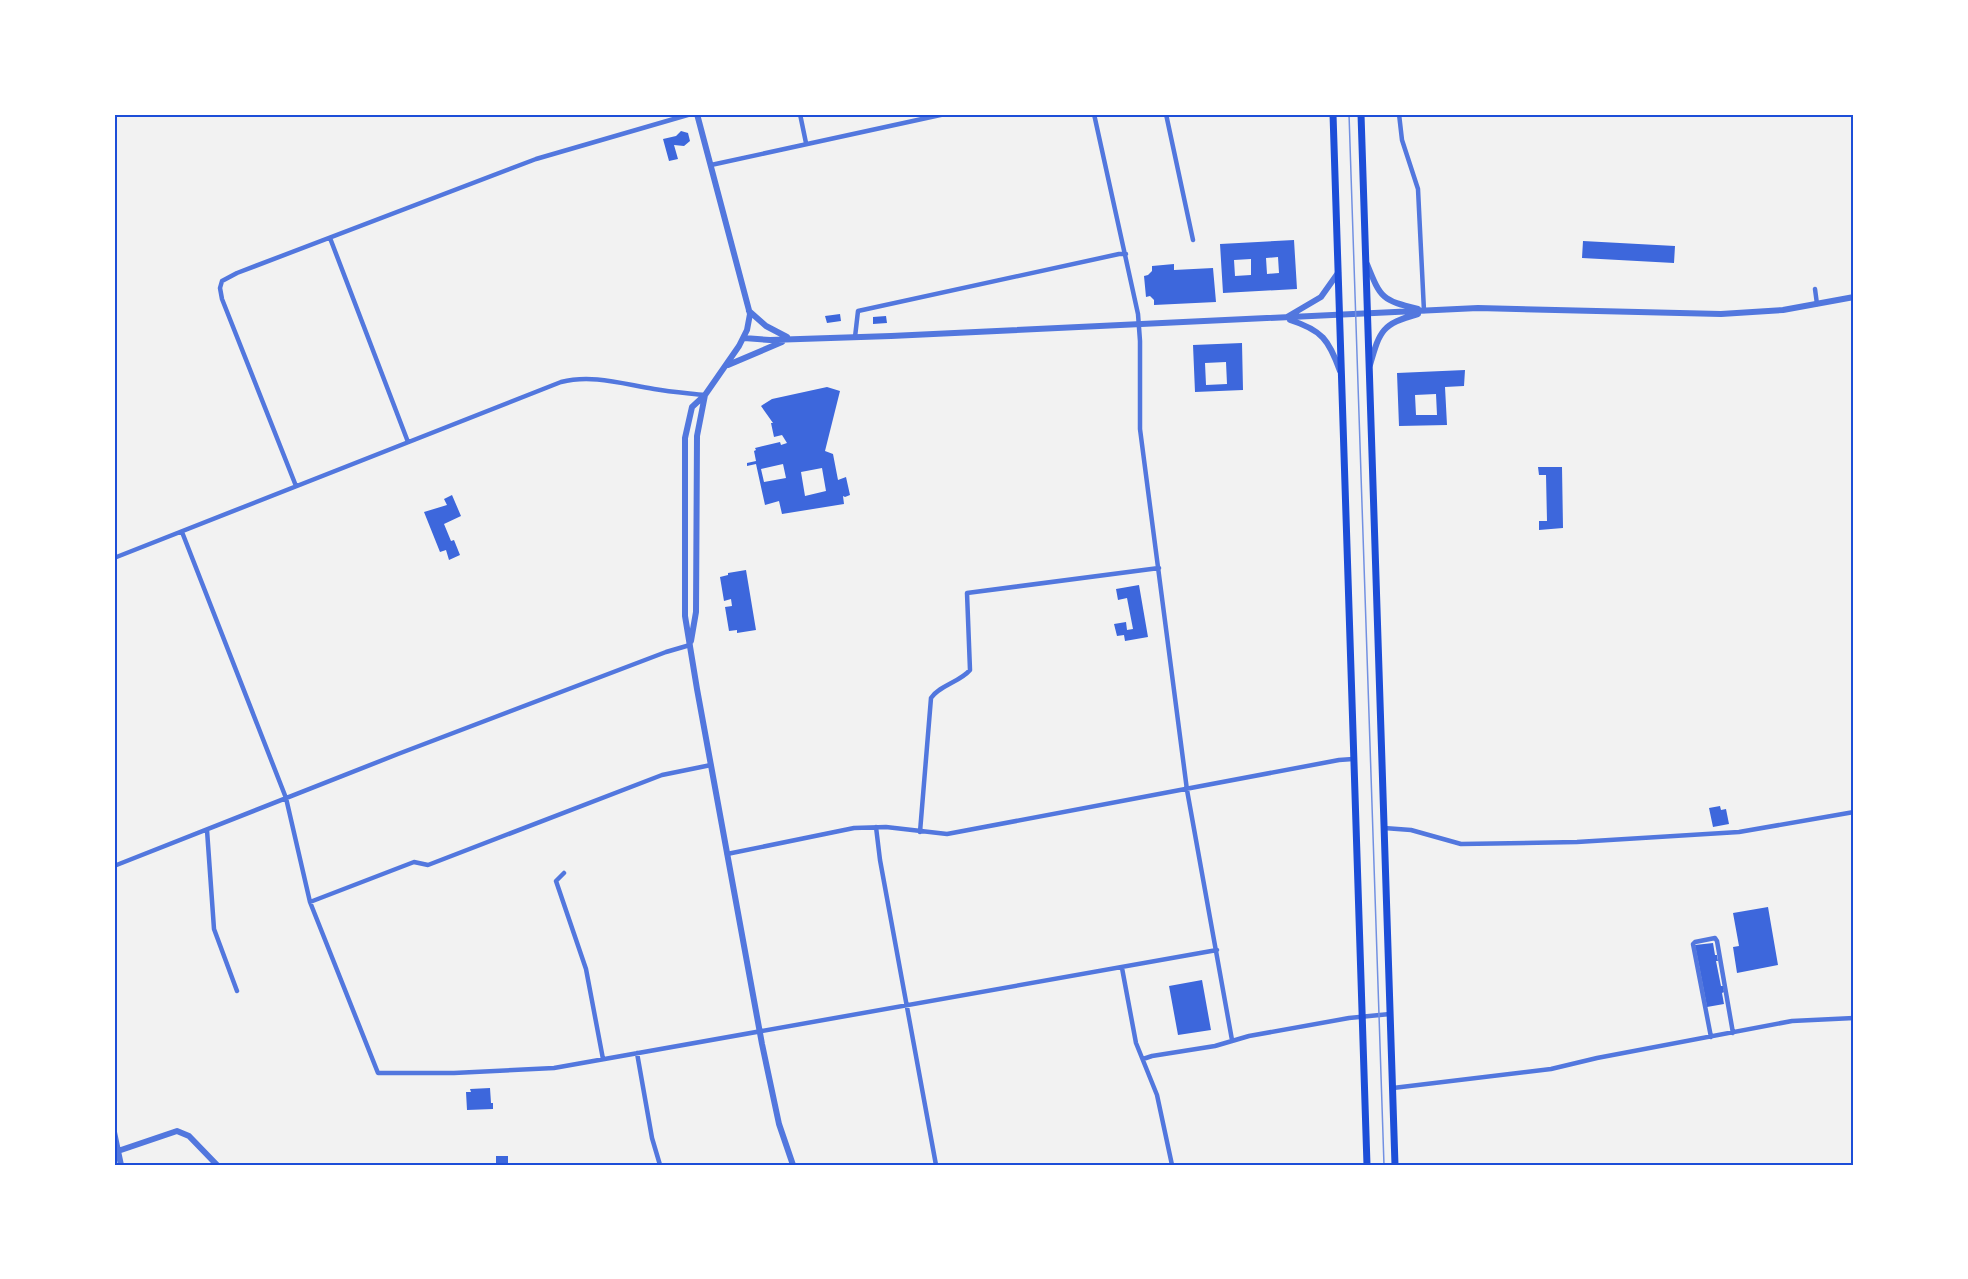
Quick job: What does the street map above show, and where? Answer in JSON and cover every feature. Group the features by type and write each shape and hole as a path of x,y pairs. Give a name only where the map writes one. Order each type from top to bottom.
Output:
{"main road":[{"path":"1333,114 1367,1165"},
{"path":"1361,114 1395,1165"}],"street":[{"path":"296,486 222,299 220,284 226,278 536,159 691,114"},
{"path":"697,114 749,311 749,323 744,338 705,395 692,407 685,438 685,612 760,1032 779,1124 792,1165"},
{"path":"800,114 806,143"},
{"path":"711,165 945,114"},
{"path":"1094,114 1126,254 1139,325 1140,429 1187,790 1232,1040"},
{"path":"1166,114 1193,240"},
{"path":"1399,114 1402,140 1418,189 1424,311"},
{"path":"330,238 408,442"},
{"path":"855,337 858,311 1126,254"},
{"path":"1366,263 1377,289 1383,296 1394,304 1424,311"},
{"path":"1283,318 1321,297 1338,273"},
{"path":"1815,290 1817,304"},
{"path":"744,338 761,340 855,337 1508,308 1752,313 1854,297"},
{"path":"749,311 773,330 794,339"},
{"path":"1370,368 1377,341 1386,327 1397,320 1424,311"},
{"path":"1283,318 1312,328 1322,335 1333,350 1341,372"},
{"path":"724,367 760,350 794,339"},
{"path":"114,558 575,379 597,379 705,395"},
{"path":"690,645 696,612 697,436 705,395"},
{"path":"182,532 286,798 310,902 378,1073 541,1070 1217,950"},
{"path":"920,832 931,698 936,692 966,675 970,670 967,593 1159,568"},
{"path":"114,866 666,652 690,645"},
{"path":"727,854 854,828 876,827 947,834 1353,759"},
{"path":"310,902 414,862 428,865 662,775 711,765"},
{"path":"1384,828 1411,830 1461,844 1577,842 1734,832 1854,812"},
{"path":"876,827 880,860 936,1165"},
{"path":"207,830 214,928 237,991"},
{"path":"564,873 556,881 586,969 603,1059"},
{"path":"1711,1037 1693,944 1713,938 1717,941 1733,1033"},
{"path":"1122,968 1136,1043 1157,1095 1172,1165"},
{"path":"1143,1059 1362,1016 1390,1014"},
{"path":"1393,1088 1551,1069 1597,1058 1802,1020 1854,1018"},
{"path":"637,1053 652,1138 660,1165"},
{"path":"118,1151 177,1131 193,1139 217,1165"},
{"path":"114,1132 121,1165"}],"building":[{"path":"681,131 688,133 690,141 684,146 674,145 678,159 669,161 663,139 676,136"},
{"path":"1294,240 1297,289 1223,293 1220,244","holes":["1278,257 1279,273 1267,274 1266,258","1251,259 1251,275 1235,276 1234,260"]},
{"path":"1583,241 1675,246 1674,263 1582,258"},
{"path":"1174,264 1174,270 1213,268 1216,302 1154,305 1154,300 1150,296 1146,297 1144,276 1152,271 1152,266"},
{"path":"840,314 841,321 827,323 825,316"},
{"path":"886,316 887,323 873,324 873,317"},
{"path":"1242,343 1243,390 1195,392 1193,345","holes":["1226,362 1227,384 1206,385 1205,363"]},
{"path":"1465,370 1464,386 1445,387 1447,425 1399,426 1397,373","holes":["1436,394 1437,415 1416,415 1415,395"]},
{"path":"827,387 840,391 825,451 833,454 838,480 846,477 850,495 843,496 844,504 782,514 779,501 765,505 756,464 747,466 747,463 756,461 755,448 780,442 781,445 787,443 782,435 774,437 771,423 773,423 761,406 772,399","holes":["783,464 786,478 764,482 761,469","822,468 826,491 805,496 801,472"]},
{"path":"1538,467 1562,467 1563,528 1539,530 1539,521 1547,521 1546,475 1539,475"},
{"path":"452,495 461,516 444,524 460,555 449,560 446,550 440,552 424,512 447,505 444,499"},
{"path":"746,570 756,630 737,633 737,630 729,631 725,607 732,606 731,599 724,601 720,577"},
{"path":"1139,585 1148,637 1125,641 1124,635 1117,636 1114,624 1126,622 1127,630 1133,629 1127,598 1118,600 1116,589"},
{"path":"1720,806 1721,810 1726,809 1729,824 1713,827 1709,808"},
{"path":"1768,907 1778,965 1737,973 1733,947 1739,946 1733,913"},
{"path":"1713,943 1721,986 1723,986 1724,1004 1707,1007 1695,945"},
{"path":"1202,980 1211,1030 1178,1035 1169,986"},
{"path":"490,1088 493,1109 467,1110 466,1092 471,1092 470,1089"},
{"path":"496,1156 508,1156 508,1165 496,1165"}],"tram line":[{"path":"1349,114 1384,1165"}]}
